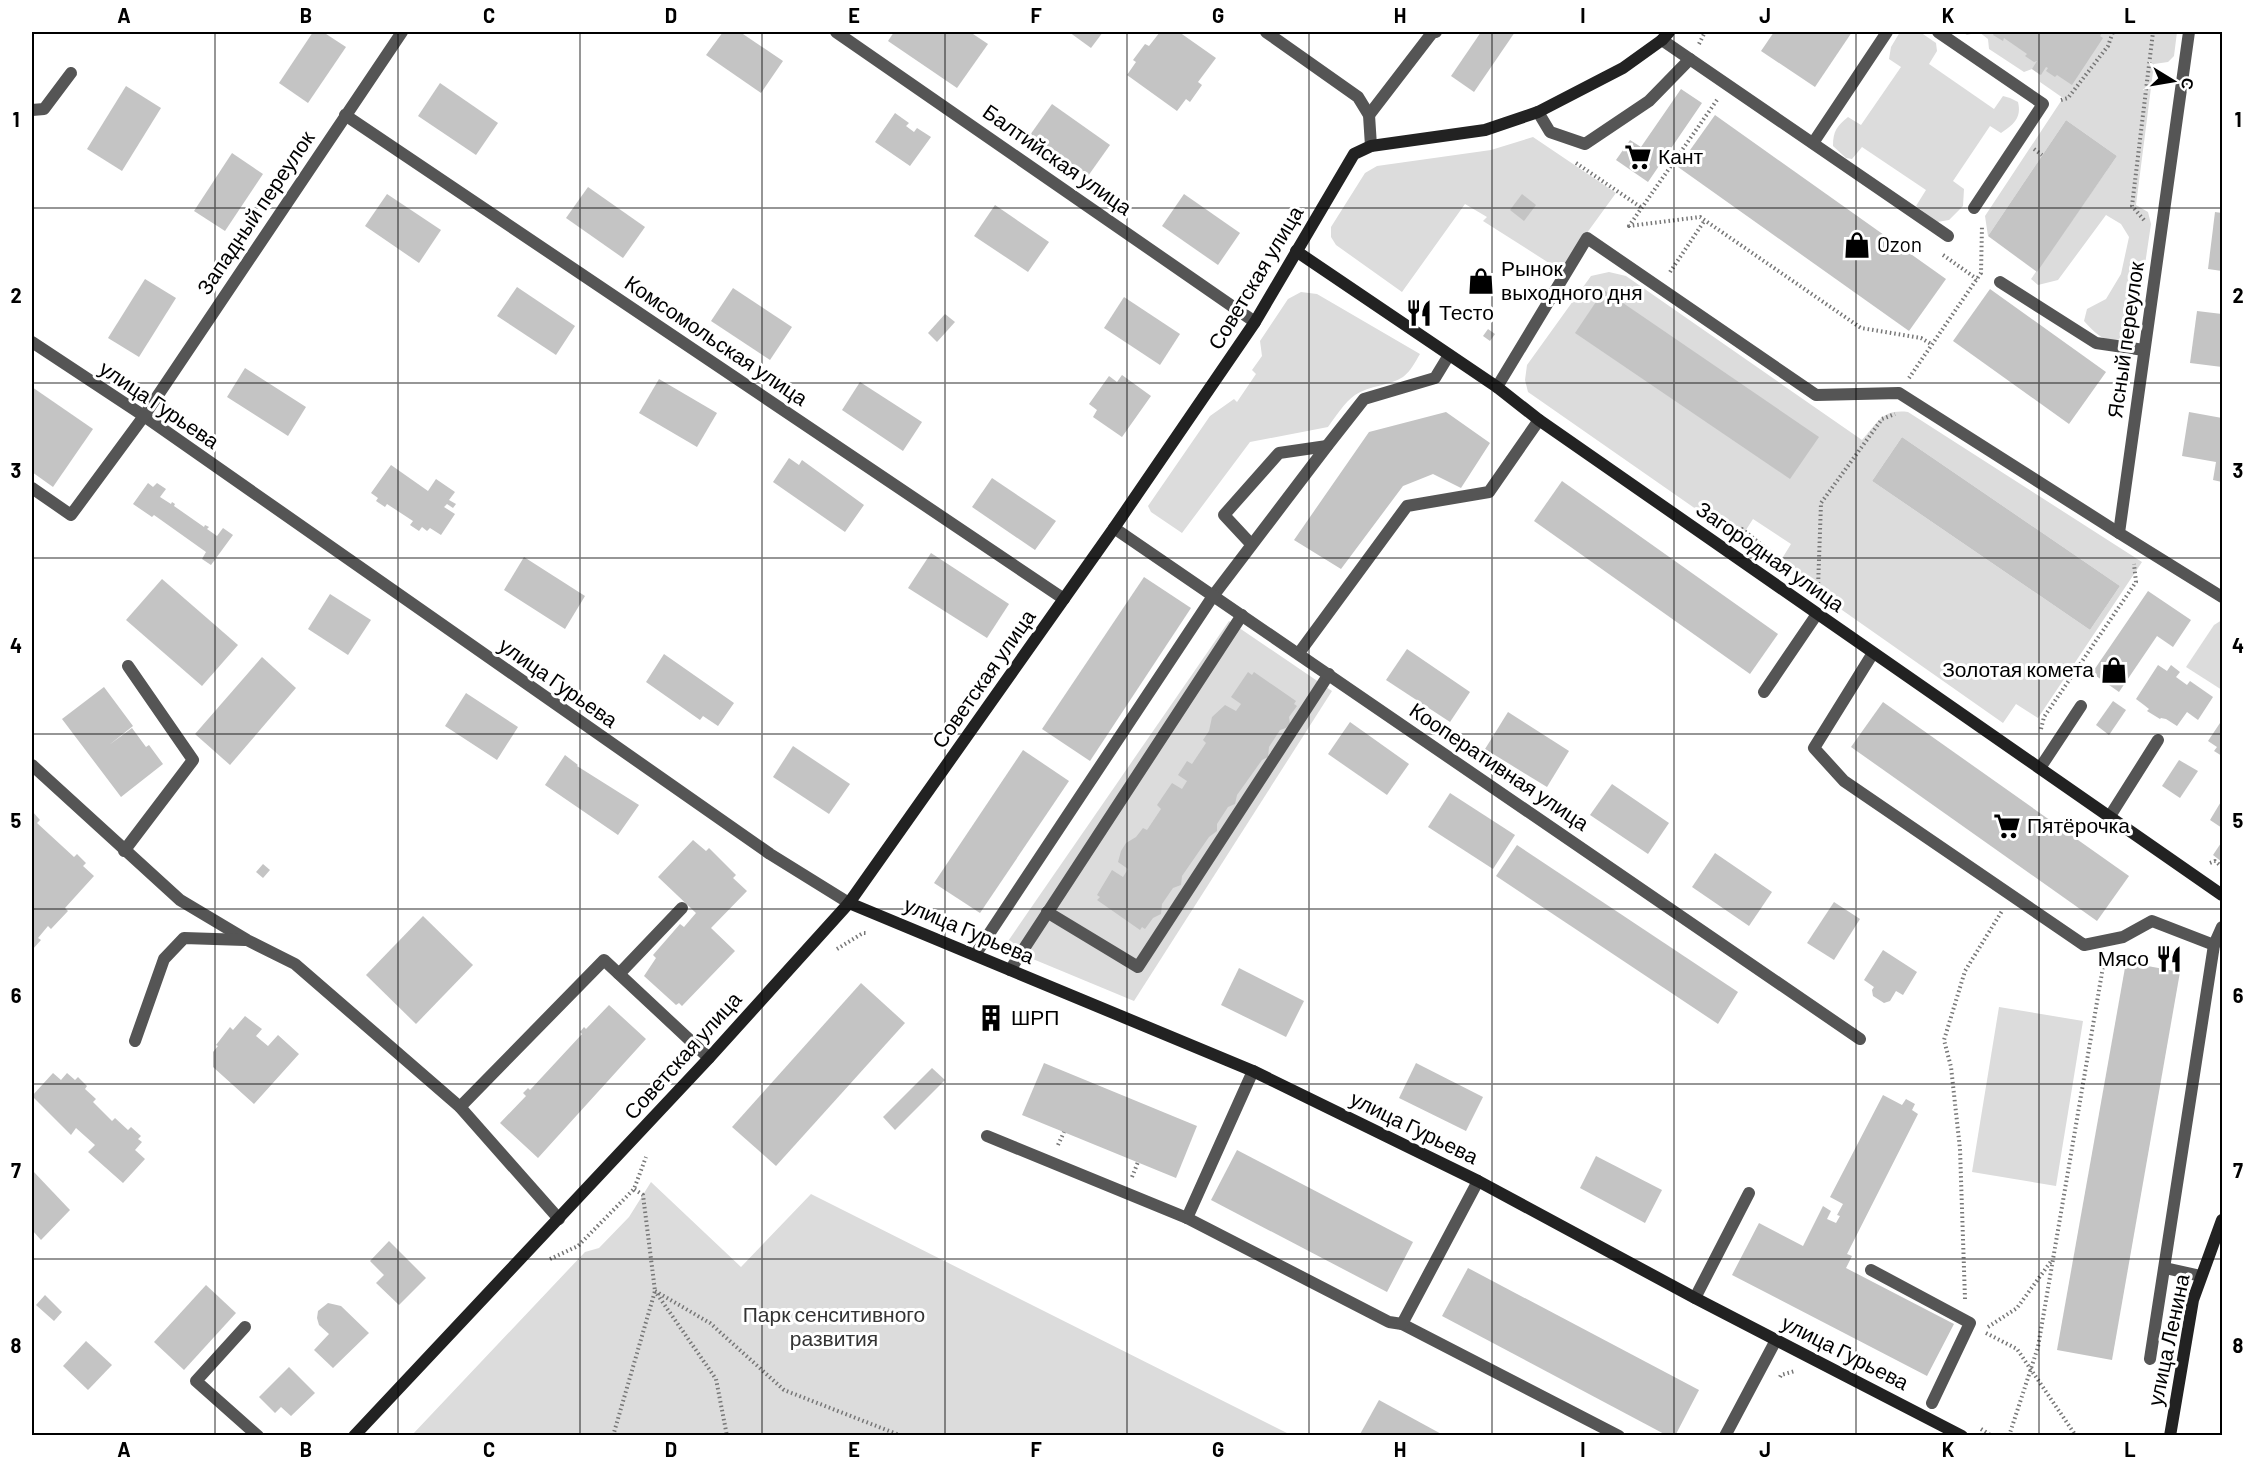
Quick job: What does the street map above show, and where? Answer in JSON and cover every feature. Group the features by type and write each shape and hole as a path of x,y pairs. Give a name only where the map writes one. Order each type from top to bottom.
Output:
{"street":[{"name":"Западный переулок","path":"32,488 71,515 144,416 402,32"},
{"name":"Балтийская улица","path":"836,32 1255,322"},
{"path":"1266,32 1358,97 1369,115 1371,146"},
{"path":"1369,115 1433,32"},
{"path":"1813,143 1887,32"},
{"path":"1938,32 2043,104 1978,212"},
{"name":"Ясный переулок","path":"2124,537 2144,350 2189,32"},
{"name":"Советская улица","path":"354,1436 484,1295 559,1219 709,1059 849,903 1114,528 1255,322 1354,154 1371,146 1485,130 1538,112 1568,99 1623,68 1666,36"},
{"path":"1666,36 1690,59 1948,236"},
{"path":"1538,112 1550,132 1586,144 1649,101 1690,59"},
{"path":"32,110 44,110 71,73"},
{"name":"Комсомольская улица","path":"345,115 1064,599"},
{"path":"1497,387 1587,238 1816,395 1899,393 2124,537 2223,597"},
{"name":"Загородная улица","path":"1296,250 1497,387 1539,420 1817,615 2223,895"},
{"path":"2000,282 2096,343 2144,350"},
{"name":"улица Гурьева","path":"32,342 144,416 770,854 849,903 1253,1071 1478,1181 1695,1298 1962,1436"},
{"path":"975,955 1213,596 1326,446 1364,399 1435,378 1449,355"},
{"path":"1299,653 1407,506 1489,492 1539,420"},
{"path":"1251,544 1224,514 1279,453 1326,446"},
{"name":"Кооперативная улица","path":"1114,528 1860,1039"},
{"path":"1010,970 1242,615"},
{"path":"1764,692 1817,615"},
{"path":"1874,653 1814,748 1844,780 2084,945 2123,937 2151,921 2214,945"},
{"path":"124,851 193,760 128,666"},
{"path":"1047,912 1138,967 1329,674"},
{"path":"2040,768 2080,706"},
{"path":"2110,816 2158,740"},
{"path":"32,765 180,900 247,940 295,964 460,1107 559,1219"},
{"path":"619,974 682,908"},
{"path":"2150,1359 2214,945 2223,927"},
{"path":"135,1041 164,959 184,938 247,940"},
{"path":"460,1107 604,960 709,1059"},
{"path":"1187,1218 1253,1071"},
{"path":"987,1136 1187,1218 1389,1322 1402,1324 1619,1436"},
{"path":"1402,1324 1478,1181"},
{"path":"1695,1298 1749,1193"},
{"name":"улица Ленина","path":"2170,1436 2193,1300 2223,1220"},
{"path":"2165,1268 2201,1276"},
{"path":"1871,1270 1970,1323 1932,1402"},
{"path":"245,1327 196,1381 258,1436"},
{"path":"1725,1436 1776,1340"}],"path":[{"path":"2043,104 2068,99 2108,46 2113,32"},
{"path":"1716,100 1629,226 1700,217 1861,328 1921,338 1931,344"},
{"path":"1573,161 1642,208"},
{"path":"1899,393 1981,273 1978,212"},
{"path":"1659,288 1705,220"},
{"path":"1818,588 1821,503 1882,419 1901,414"},
{"path":"2021,755 2041,732 2044,717 2136,582 2124,537"},
{"path":"1965,1320 1960,1149 1951,1067 1944,1040 1965,971 2012,896"},
{"path":"832,954 840,946 863,933 874,934"},
{"path":"2009,1436 2038,1347 2107,940"},
{"path":"542,1262 578,1246 634,1189 648,1149"},
{"path":"613,1436 655,1291 644,1195 634,1189"},
{"path":"2053,1260 2017,1308 1982,1331 2017,1349 2076,1436"},
{"path":"655,1291 716,1379 727,1436"},
{"path":"655,1291 710,1323 784,1390 902,1436"}],"green space":[{"path":"1900,32 1920,32 1936,43 1937,51 1929,64 1994,109 2003,96 2018,102 2018,117 2013,124 2001,133 1990,126 1953,181 1964,189 1963,206 1949,220 1937,222 1916,206 1926,190 1862,147 1852,159 1846,158 1833,146 1838,126 1848,117 1861,125 1901,67 1889,59 1891,47"},
{"path":"1962,32 1979,32 1967,35"},
{"path":"1979,32 2177,32 2174,56 2168,62 2154,64 2136,205 2148,212 2151,224 2135,332 2127,337 2113,340 2101,337 2084,321 2087,309 2106,299 2121,274 2129,237 2121,224 2106,215 2058,280 2038,285 2031,279 2117,156 2066,120 1988,236 1985,216 2063,98 2040,82 2040,75 2032,69 2024,72 1989,49 1988,39"},
{"path":"1533,137 1616,193 1560,270 1483,221 1487,217 1465,204 1402,292 1336,245 1331,237 1331,227 1365,173 1377,166 1491,150"},
{"path":"1609,272 1626,276 1862,440 1881,418 1892,413 1908,412 2142,562 2038,718 2016,704 2003,723 1795,577 1783,557 1791,544 1753,519 1744,533 1726,530 1528,392 1525,380 1527,365 1591,276","holes":["1902,437 2120,586 2090,630 1872,481"]},
{"path":"1301,292 1317,294 1420,354 1403,377 1355,395 1328,427 1250,442 1182,533 1151,512 1148,506 1210,416 1234,399 1237,402 1256,374 1252,370 1262,356 1260,341 1288,299"},
{"path":"2222,620 2222,690 2186,667 2214,625"},
{"path":"1229,621 1332,691 1134,1001 1004,947"},
{"path":"1999,1007 2083,1021 2056,1186 1972,1172"},
{"name":"Парк сенситивного развития","path":"651,1182 741,1267 811,1194 1291,1435 412,1435 585,1252 599,1248 629,1217"}],"building":[{"path":"313,32 323,32 346,47 308,103 279,83"},
{"path":"723,32 740,32 783,61 761,93 706,55"},
{"path":"894,32 970,32 988,44 957,88 888,41"},
{"path":"1069,32 1103,32 1091,48"},
{"path":"1160,32 1179,32 1216,58 1198,82 1202,85 1190,102 1186,99 1177,111 1127,75 1136,62 1133,60 1145,44 1149,46"},
{"path":"1481,32 1515,32 1474,92 1451,76"},
{"path":"1774,32 1852,32 1815,87 1761,51"},
{"path":"1995,32 2099,32 2102,33 2100,36 2103,38 2072,85 2046,71 2048,68 2046,67 2041,75 2032,69 2037,61 2034,62 2025,56 2027,54 2004,38 2003,41 1993,35"},
{"path":"440,83 498,123 476,155 418,116"},
{"path":"126,86 161,108 122,171 87,149"},
{"path":"1681,89 1702,103 1648,182 1616,160 1630,140 1641,147"},
{"path":"1052,104 1110,145 1088,176 1030,135"},
{"path":"895,113 909,123 906,126 914,132 917,128 931,137 910,166 875,142"},
{"path":"1715,115 1946,279 1909,331 1678,167"},
{"path":"2066,120 2117,156 2037,272 1988,236"},
{"path":"232,153 263,174 225,231 194,211"},
{"path":"588,187 645,227 623,258 566,218"},
{"path":"387,194 441,230 419,263 365,226"},
{"path":"1184,194 1240,233 1218,265 1162,226"},
{"path":"1522,194 1536,205 1524,221 1510,210"},
{"path":"995,205 1049,242 1028,272 974,236"},
{"path":"2215,212 2222,213 2222,271 2208,269"},
{"path":"145,279 176,298 139,357 108,338"},
{"path":"517,287 575,326 556,355 497,316"},
{"path":"733,288 792,327 770,360 711,321"},
{"path":"1990,289 2106,372 2069,424 1953,341"},
{"path":"1604,290 1819,437 1790,479 1575,333"},
{"path":"1124,297 1180,334 1160,365 1104,328"},
{"path":"2197,311 2222,314 2222,367 2190,363"},
{"path":"945,314 955,322 937,342 928,333"},
{"path":"1488,329 1495,334 1490,341 1483,336"},
{"path":"245,368 306,407 288,436 227,397"},
{"path":"1122,375 1151,396 1122,437 1093,417 1097,410 1089,404 1109,376 1117,382"},
{"path":"659,379 717,413 697,447 639,413"},
{"path":"860,382 922,422 903,451 842,410"},
{"path":"32,387 93,429 53,487 32,472"},
{"path":"1446,412 1490,443 1461,488 1433,474 1403,486 1341,569 1294,540 1369,432"},
{"path":"2189,412 2222,418 2222,482 2213,480 2216,462 2182,456"},
{"path":"1902,437 2120,586 2090,630 1872,481"},
{"path":"789,458 799,465 802,460 864,505 845,532 773,482"},
{"path":"391,465 428,491 436,479 455,492 449,500 456,504 453,508 447,504 444,507 455,514 441,535 430,528 427,531 422,527 419,531 410,525 413,521 387,504 385,507 376,501 378,498 371,493"},
{"path":"992,478 1056,521 1035,550 972,507"},
{"path":"1562,481 1778,634 1750,674 1534,521"},
{"path":"148,483 153,487 157,483 166,489 160,497 175,504 174,506 204,527 205,525 209,527 207,529 217,536 223,528 233,535 211,565 202,559 206,552 154,515 152,517 133,504"},
{"path":"931,553 1009,604 987,638 908,588"},
{"path":"524,557 585,596 565,629 504,590"},
{"path":"1144,577 1191,608 1090,761 1042,729"},
{"path":"162,579 238,645 202,686 126,620"},
{"path":"2148,591 2191,620 2173,647 2157,636 2119,692 2092,673"},
{"path":"330,594 371,620 348,655 308,629"},
{"path":"1407,649 1470,692 1450,722 1386,680"},
{"path":"664,654 734,703 718,726 703,716 700,720 646,682"},
{"path":"262,657 296,688 230,765 195,734"},
{"path":"2158,665 2167,671 2171,665 2180,672 2176,677 2187,685 2190,681 2213,697 2198,720 2187,712 2177,726 2147,711 2149,709 2136,699"},
{"path":"1248,672 1252,675 1254,672 1296,701 1294,704 1297,706 1289,717 1290,724 1280,730 1269,747 1268,757 1262,760 1237,795 1235,804 1228,807 1217,824 1217,831 1209,837 1182,876 1181,885 1173,888 1162,904 1161,914 1153,918 1145,929 1142,927 1140,930 1097,900 1100,897 1097,895 1112,870 1123,877 1128,869 1118,862 1121,851 1126,843 1136,837 1143,828 1147,830 1161,809 1157,805 1172,783 1182,789 1187,781 1178,775 1187,761 1192,764 1206,743 1203,740 1209,731 1212,717 1225,705 1236,711 1241,704 1231,697"},
{"path":"104,687 133,726 109,745 132,728 163,764 121,797 62,719"},
{"path":"466,693 518,727 497,760 445,726"},
{"path":"2113,701 2126,710 2109,735 2096,725"},
{"path":"1883,702 2129,876 2097,921 1851,747"},
{"path":"1508,712 1569,751 1547,787 1485,749"},
{"path":"1350,722 1409,764 1387,795 1328,754"},
{"path":"2220,723 2222,724 2222,756 2214,751 2217,747 2208,741"},
{"path":"793,746 850,784 829,814 773,777"},
{"path":"1023,750 1069,781 980,913 934,883"},
{"path":"565,755 577,766 639,805 618,835 545,785"},
{"path":"2179,760 2198,771 2180,798 2162,786"},
{"path":"1612,784 1669,823 1648,854 1590,815"},
{"path":"1450,793 1515,835 1493,869 1428,827"},
{"path":"2222,800 2222,828 2210,820"},
{"path":"32,811 40,820 37,823 74,857 77,854 86,863 83,866 94,876 65,908 68,911 51,929 48,926 38,938 41,940 32,950"},
{"path":"693,840 706,851 709,848 736,875 733,878 747,891 711,928 735,951 682,1006 679,1003 676,1005 644,976 656,958 653,955 680,924 684,927 696,913 658,877"},
{"path":"2221,843 2222,845 2222,862 2213,855"},
{"path":"1517,845 1738,992 1718,1024 1496,876"},
{"path":"1715,853 1772,892 1749,926 1692,887"},
{"path":"263,864 270,870 263,878 256,872"},
{"path":"1834,902 1860,919 1834,960 1807,943"},
{"path":"423,916 473,965 416,1024 366,975"},
{"path":"1883,950 1917,972 1903,995 1896,991 1890,1001 1884,1003 1873,996 1874,987 1864,980"},
{"path":"2126,962 2180,972 2112,1360 2057,1350"},
{"path":"1239,968 1304,1001 1286,1037 1221,1005"},
{"path":"861,983 905,1023 776,1166 732,1127"},
{"path":"609,1005 646,1039 538,1158 500,1123 526,1096 523,1093 528,1088 530,1090 582,1034 580,1032 584,1027 586,1029"},
{"name":"ШРП","path":"989,1012 997,1017 992,1024 984,1019"},
{"path":"245,1016 262,1029 256,1036 268,1046 278,1035 299,1054 254,1104 213,1067 213,1052 218,1046 216,1045 230,1027 233,1030"},
{"path":"1044,1063 1197,1126 1176,1178 1022,1115"},
{"path":"1416,1063 1483,1097 1466,1131 1399,1098"},
{"path":"932,1068 945,1080 895,1130 883,1117"},
{"path":"53,1073 61,1080 67,1073 75,1080 78,1077 87,1086 85,1089 96,1099 93,1102 112,1121 115,1118 128,1130 131,1127 141,1136 138,1139 142,1142 135,1150 145,1159 123,1183 88,1152 95,1145 76,1128 71,1135 32,1096"},
{"path":"1883,1095 1902,1105 1906,1099 1915,1104 1912,1110 1918,1114 1847,1254 1852,1256 1846,1268 1954,1324 1927,1376 1732,1275 1759,1223 1803,1246 1823,1206 1831,1211 1827,1219 1836,1223 1840,1216 1837,1215 1843,1204 1830,1197"},
{"path":"1237,1150 1413,1242 1387,1292 1211,1200"},
{"path":"1596,1156 1662,1190 1645,1223 1580,1188"},
{"path":"32,1170 70,1210 41,1240 32,1230"},
{"path":"389,1241 426,1278 399,1305 376,1283 384,1275 370,1261"},
{"path":"1468,1268 1699,1390 1675,1436 1668,1436 1442,1316"},
{"path":"206,1285 236,1313 184,1370 154,1342"},
{"path":"45,1295 62,1312 54,1321 36,1305"},
{"path":"328,1303 341,1306 369,1333 333,1368 314,1350 329,1334 319,1325 317,1318 318,1311"},
{"path":"86,1341 112,1365 88,1390 63,1366"},
{"path":"289,1367 315,1393 291,1416 281,1407 275,1413 259,1397"},
{"path":"1379,1400 1445,1436 1359,1436"}],"place":[{"name":"Кант","path":"1638,157"},
{"name":"Ozon","path":"1857,245"},
{"name":"Рынок выходного дня","path":"1481,281"},
{"name":"Тесто","path":"1419,313"},
{"name":"Золотая комета","path":"2114,670"},
{"name":"Пятёрочка","path":"2007,826"},
{"name":"Мясо","path":"2169,959"},
{"name":"ШРП","path":"991,1018"}]}
